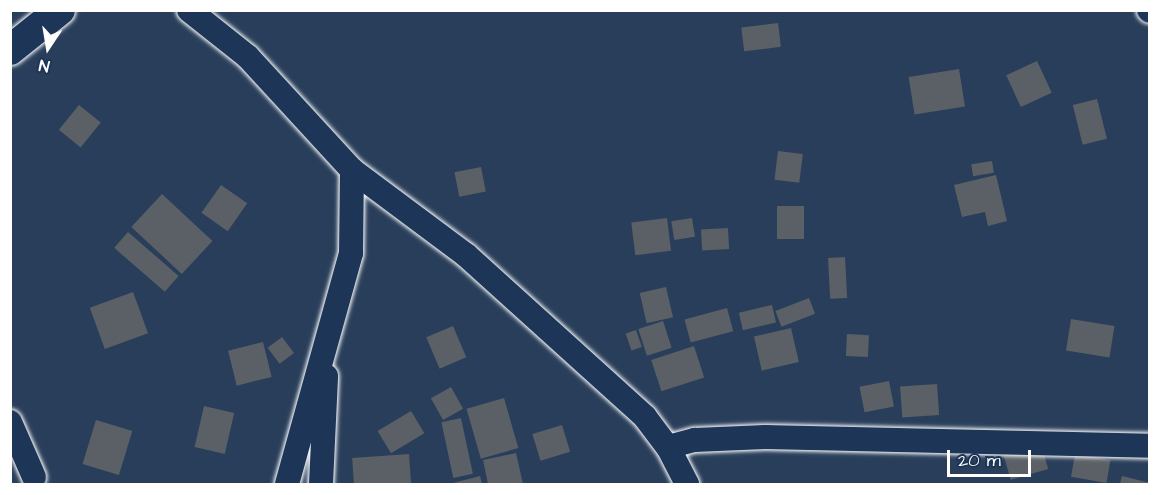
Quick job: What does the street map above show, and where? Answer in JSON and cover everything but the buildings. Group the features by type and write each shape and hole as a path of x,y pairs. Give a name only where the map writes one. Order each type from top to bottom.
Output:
{"street":[{"path":"10,50 60,10"},
{"path":"189,10 248,57 352,170 466,255 645,417 668,447 687,484"},
{"path":"287,484 351,253 352,170"},
{"path":"321,484 328,342"},
{"path":"10,422 34,477"},
{"path":"668,447 695,440 765,437 1149,446"}]}
